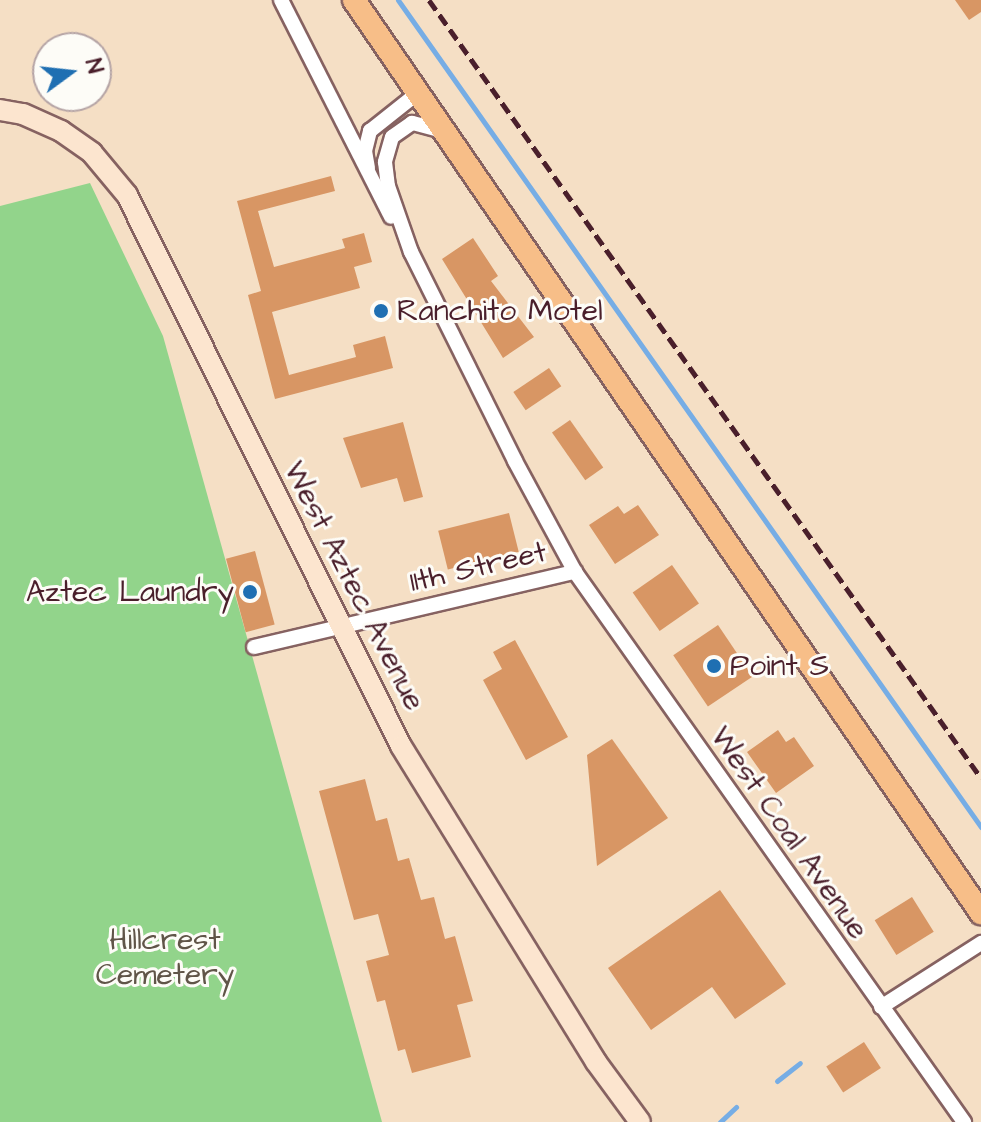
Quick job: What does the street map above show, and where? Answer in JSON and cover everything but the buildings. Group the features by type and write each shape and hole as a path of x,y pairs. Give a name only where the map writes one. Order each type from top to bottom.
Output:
{"main road":[{"path":"354,0 981,913"},
{"name":"West Aztec Avenue","path":"0,110 23,114 61,131 92,153 127,195 401,746 596,1062 640,1122"}],"street":[{"path":"281,0 370,179 411,252"},
{"path":"370,179 365,151 370,131 418,93"},
{"path":"411,252 388,186 386,149 392,137 412,123 434,125 448,136"},
{"name":"West Coal Avenue","path":"411,252 575,572 964,1122"},
{"name":"11th Street","path":"254,647 575,572"},
{"path":"881,1007 981,943"}],"green space":[{"name":"Hillcrest Cemetery","path":"90,183 163,336 382,1122 0,1122 0,206"}],"waterway":[{"path":"398,0 981,827"},
{"path":"777,1081 800,1063"},
{"path":"720,1122 736,1107"}],"railway":[{"path":"429,0 981,778"}],"place":[{"name":"Ranchito Motel","path":"381,311"},
{"name":"Aztec Laundry","path":"250,592"},
{"name":"Point S","path":"714,666"}]}
